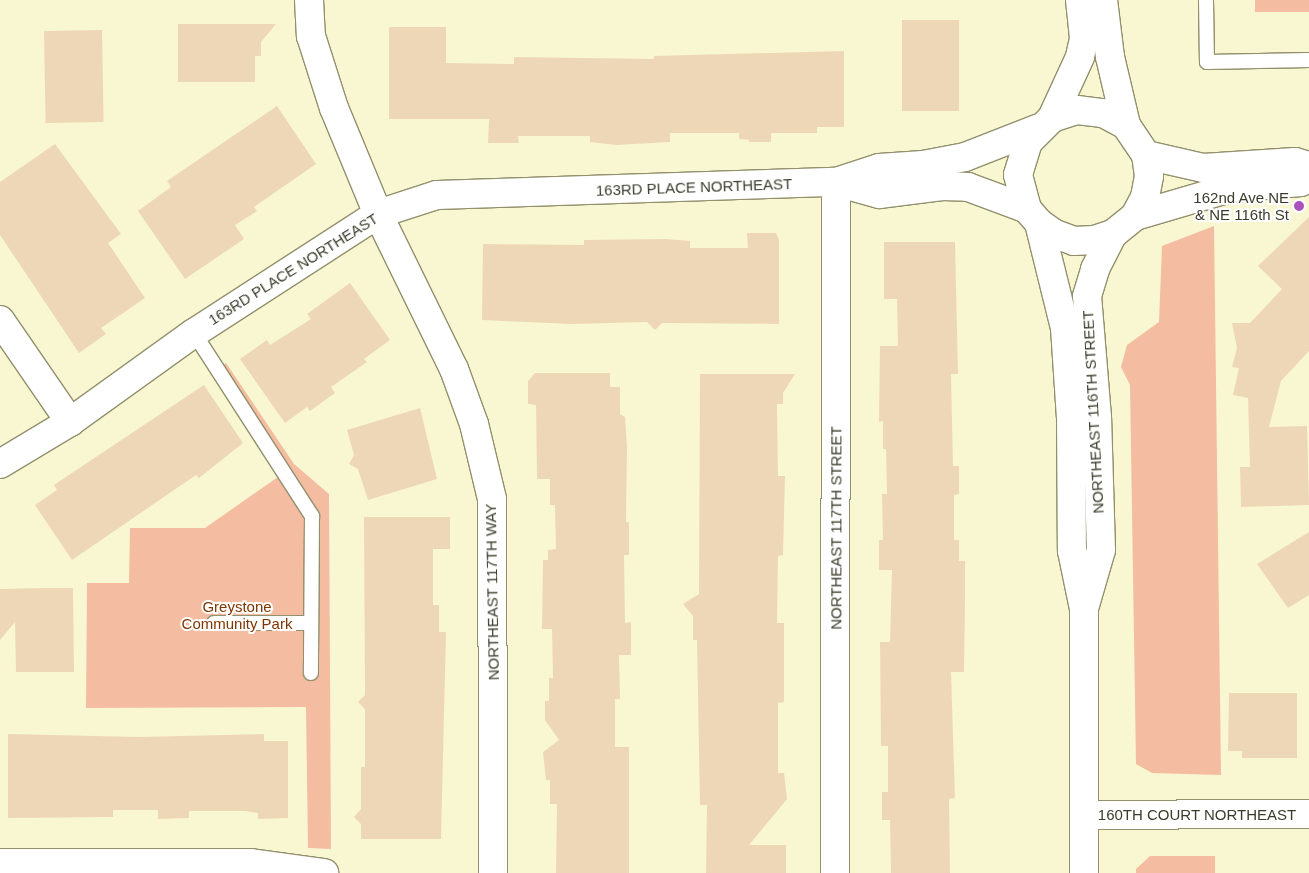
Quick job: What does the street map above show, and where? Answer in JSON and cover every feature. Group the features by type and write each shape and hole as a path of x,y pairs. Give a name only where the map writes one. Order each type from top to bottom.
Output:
{"street":[{"name":"NORTHEAST 117TH WAY","path":"309,0 311,36 334,108 378,214 454,369 474,424 492,499 493,873"},
{"name":"NORTHEAST 116TH STREET","path":"1080,0 1084,39 1080,57 1045,123 1028,142 1018,175 1033,216 1065,328 1071,418 1072,552 1084,609 1084,873"},
{"name":"NORTHEAST 116TH STREET","path":"1084,609 1101,550 1097,417 1087,296 1095,270 1113,234 1135,216 1145,197 1149,176 1146,155 1126,125 1110,57 1103,0"},
{"path":"1045,123 1077,110 1103,113 1126,125"},
{"name":"163RD PLACE NORTHEAST","path":"0,464 70,422 194,332 378,214 437,195 836,182 879,168 923,165 965,157 1045,123"},
{"path":"1146,155 1203,168 1294,162 1309,166"},
{"path":"1135,216 1231,188 1301,182 1309,177"},
{"name":"163RD PLACE NORTHEAST","path":"836,182 879,194 943,186 968,187 1033,216"},
{"name":"NORTHEAST 117TH STREET","path":"835,873 836,182"},
{"path":"1033,216 1055,234 1074,240 1094,240 1113,234"},
{"path":"0,320 70,422"},
{"name":"160TH COURT NORTHEAST","path":"1084,815 1309,814"},
{"path":"0,862 251,863 324,873"}],"lane":[{"path":"1206,0 1207,62 1309,60"},
{"path":"194,332 312,516 311,673"},
{"path":"214,623 311,623"}],"green space":[{"path":"1255,0 1309,0 1309,12 1255,12"},
{"path":"1214,226 1221,775 1152,773 1136,764 1130,385 1121,367 1127,345 1159,322 1162,246"},
{"name":"Greystone Community Park","path":"226,363 294,464 329,494 331,849 308,848 306,707 86,708 87,583 129,583 130,528 205,528 278,477 214,371"},
{"path":"1150,856 1215,856 1215,873 1136,873 1136,869"}],"building":[{"path":"902,20 959,20 959,111 902,111"},
{"path":"178,24 276,24 261,42 261,56 255,56 255,82 178,82"},
{"path":"389,27 446,27 446,63 514,64 514,57 654,59 654,56 844,51 844,127 817,127 817,133 771,133 771,142 749,142 749,140 739,139 739,133 670,133 670,142 616,145 590,142 590,136 518,136 519,143 488,143 489,119 389,119"},
{"path":"102,30 104,122 46,123 44,31"},
{"path":"277,106 316,164 254,207 257,211 235,225 244,239 185,279 138,211 171,187 167,181"},
{"path":"55,144 121,234 108,243 145,298 101,328 106,334 79,353 0,235 0,182"},
{"path":"1309,217 1309,351 1281,381 1269,427 1307,426 1309,505 1241,507 1240,467 1250,467 1248,398 1233,395 1239,368 1232,367 1237,348 1232,323 1250,323 1282,289 1258,266"},
{"path":"747,233 776,233 779,240 779,324 662,323 655,330 647,322 572,324 482,320 483,244 584,245 584,240 665,239 690,241 690,248 748,248"},
{"path":"884,242 955,242 958,374 951,374 953,466 959,466 959,494 954,495 954,540 959,540 959,561 965,561 965,598 964,672 951,672 955,798 949,799 950,873 891,873 890,820 882,820 882,792 888,792 888,746 881,746 880,642 890,642 892,570 879,570 879,540 883,540 882,494 887,494 886,449 883,449 883,421 879,422 880,346 898,346 897,299 884,299"},
{"path":"350,283 390,340 364,359 367,362 331,387 335,393 310,411 307,407 285,423 240,359 267,340 270,345 311,319 307,314"},
{"path":"535,373 610,373 610,387 620,387 620,414 625,417 627,447 626,522 629,522 629,555 624,555 625,623 631,622 631,655 619,655 620,699 615,699 615,747 629,747 629,873 556,873 557,804 550,804 550,780 546,780 543,752 559,740 545,720 545,701 549,701 549,678 553,678 552,629 542,629 543,560 548,560 548,550 556,549 555,505 550,505 550,479 537,479 536,405 528,404 528,381"},
{"path":"700,374 795,374 783,393 783,404 777,404 778,476 785,476 783,555 778,556 777,623 784,623 784,702 778,703 778,773 784,773 787,799 749,845 786,845 786,873 706,873 707,805 700,805 697,640 693,640 693,616 683,604 699,594"},
{"path":"204,385 243,443 199,478 196,475 72,560 35,505 57,490 54,485"},
{"path":"420,408 437,479 368,500 358,469 349,464 354,455 347,430"},
{"path":"364,517 450,517 450,549 433,549 433,605 439,605 439,632 446,632 441,839 361,839 361,824 354,817 361,809 361,767 365,767 365,709 358,702 365,695"},
{"path":"1309,532 1309,595 1288,608 1257,564"},
{"path":"73,588 74,672 16,672 15,622 0,640 0,589"},
{"path":"1229,693 1297,693 1297,758 1242,758 1242,751 1228,751"},
{"path":"8,734 139,737 264,734 264,741 288,741 288,818 258,819 258,813 245,811 189,811 189,818 158,819 158,810 113,810 113,817 8,818"}],"place":[{"name":"162nd Ave NE & NE 116th St","path":"1299,206"}]}
